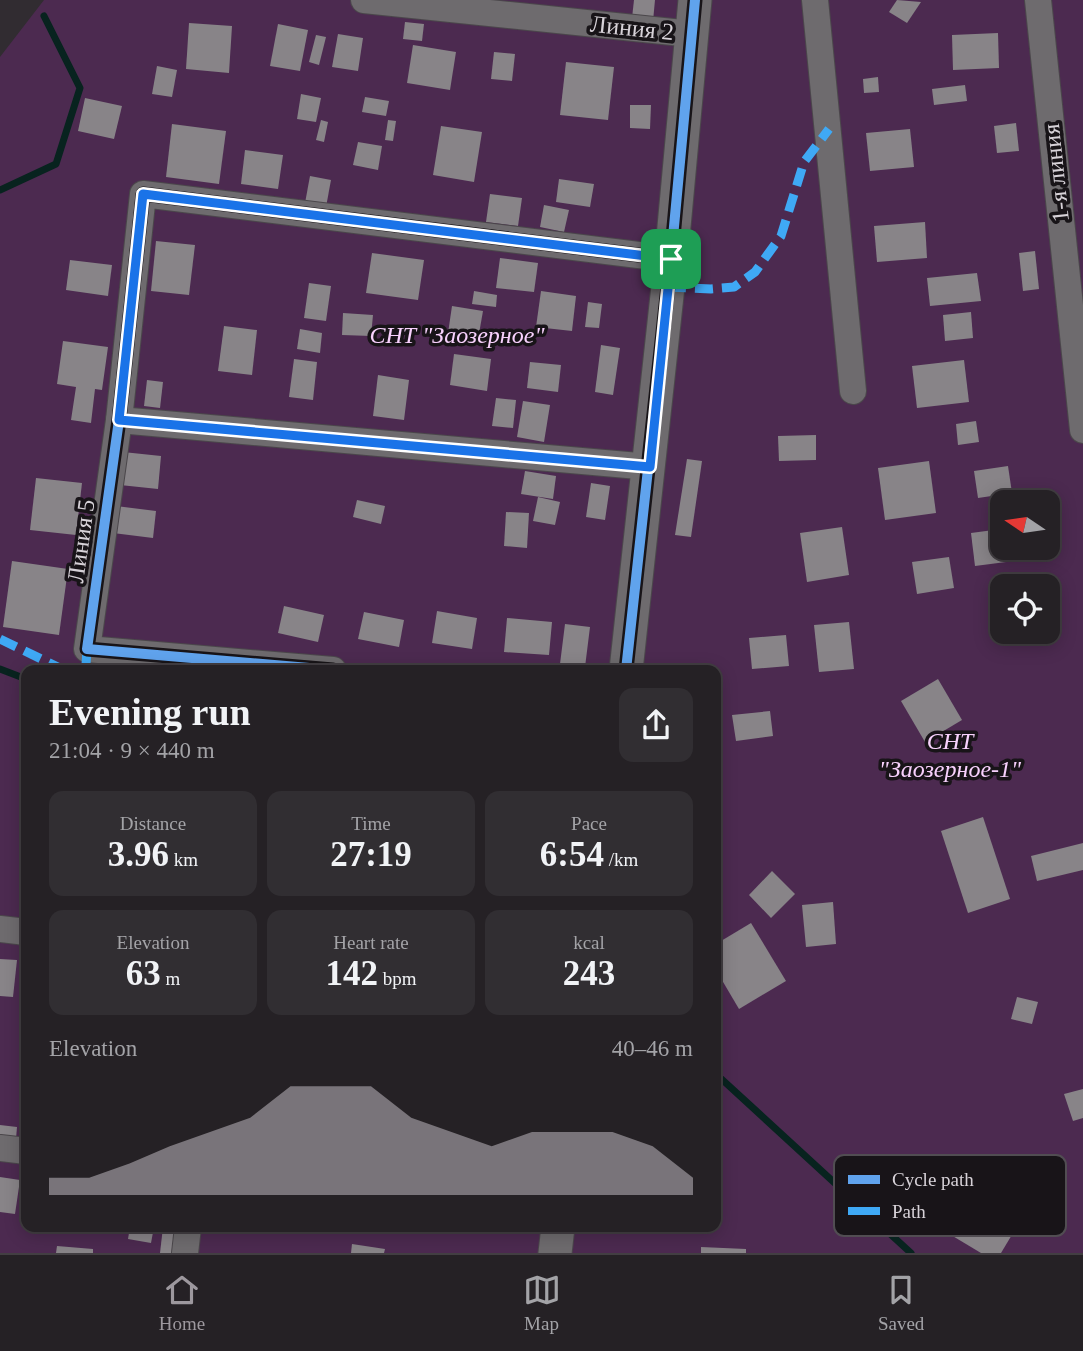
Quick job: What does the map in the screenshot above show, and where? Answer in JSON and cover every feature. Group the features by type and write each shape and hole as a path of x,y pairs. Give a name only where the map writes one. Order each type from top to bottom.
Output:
{"street":[{"name":"Линия 2","path":"364,0 692,34"},
{"path":"627,665 650,467 695,0"},
{"path":"815,0 853,391"},
{"name":"1-я линия","path":"1038,0 1083,430"},
{"name":"Линия 5","path":"275,665 88,649 119,420 143,194 671,259"},
{"path":"119,420 650,467"},
{"path":"0,929 21,931"},
{"path":"0,1148 21,1150"},
{"path":"185,1253 187,1232"},
{"path":"555,1253 557,1232"}],"green space":[{"name":"СНТ \"Заозерное\"","path":"44,0 1083,0 1083,1253 0,1253 0,57"}],"building":[{"path":"634,0 655,0 653,21 632,18"},
{"path":"897,0 921,2 907,23 889,12"},
{"path":"405,22 424,24 422,41 403,39"},
{"path":"189,23 232,26 229,73 186,69"},
{"path":"278,24 308,30 300,71 270,66"},
{"path":"998,33 999,68 953,70 952,35"},
{"path":"338,34 363,38 358,71 332,67"},
{"path":"316,35 326,37 319,65 309,62"},
{"path":"413,45 456,52 450,90 407,83"},
{"path":"494,52 515,54 512,81 491,79"},
{"path":"566,62 614,67 608,120 560,115"},
{"path":"157,66 177,70 172,97 152,94"},
{"path":"878,77 879,92 864,93 863,79"},
{"path":"965,85 967,101 934,105 932,89"},
{"path":"301,94 321,98 316,122 297,119"},
{"path":"365,97 389,101 386,116 362,112"},
{"path":"85,98 122,106 114,139 78,131"},
{"path":"630,105 651,105 650,129 630,128"},
{"path":"321,120 328,122 324,142 316,140"},
{"path":"388,120 396,121 393,141 385,140"},
{"path":"1016,123 1019,151 997,153 994,126"},
{"path":"172,124 226,131 219,184 166,177"},
{"path":"441,126 482,132 474,182 433,175"},
{"path":"910,129 914,167 870,171 866,133"},
{"path":"358,142 382,146 378,170 353,165"},
{"path":"245,150 283,155 278,189 241,184"},
{"path":"310,176 331,180 326,207 305,203"},
{"path":"559,179 594,184 590,207 556,202"},
{"path":"490,194 522,198 518,226 486,222"},
{"path":"544,205 569,210 564,232 540,227"},
{"path":"925,222 927,258 877,262 874,226"},
{"path":"156,241 195,245 189,295 151,291"},
{"path":"1035,251 1039,289 1023,291 1019,253"},
{"path":"372,253 424,260 418,300 366,293"},
{"path":"500,258 538,263 534,292 496,288"},
{"path":"70,260 112,265 108,296 66,290"},
{"path":"977,273 981,301 930,306 927,278"},
{"path":"309,283 331,286 326,321 304,318"},
{"path":"474,291 497,295 496,307 472,304"},
{"path":"541,291 576,296 572,331 536,327"},
{"path":"588,302 602,304 599,328 585,327"},
{"path":"452,306 483,311 477,345 447,340"},
{"path":"971,312 973,338 945,341 943,315"},
{"path":"343,313 373,315 371,336 342,335"},
{"path":"224,326 257,330 252,375 218,371"},
{"path":"300,329 322,333 320,353 297,349"},
{"path":"63,341 108,347 102,390 95,389 91,423 71,420 76,387 57,384"},
{"path":"601,345 620,348 613,395 595,392"},
{"path":"454,354 491,359 487,391 450,385"},
{"path":"294,359 317,362 313,400 289,397"},
{"path":"964,360 969,402 917,408 912,366"},
{"path":"530,362 561,365 558,392 527,388"},
{"path":"378,375 409,380 404,420 373,416"},
{"path":"147,380 163,382 160,408 144,406"},
{"path":"496,398 516,400 513,428 492,426"},
{"path":"523,401 550,405 544,442 517,437"},
{"path":"976,421 979,442 958,445 956,424"},
{"path":"816,435 816,460 779,461 778,436"},
{"path":"123,452 161,456 158,489 120,485"},
{"path":"687,459 702,461 691,537 675,535"},
{"path":"929,461 936,513 885,520 878,468"},
{"path":"1008,466 1012,490 990,490 990,496 978,498 974,471"},
{"path":"525,471 556,476 553,499 521,494"},
{"path":"36,478 82,483 76,535 30,530"},
{"path":"591,483 610,486 605,520 586,517"},
{"path":"538,497 560,502 555,525 533,521"},
{"path":"357,500 385,506 381,524 353,517"},
{"path":"116,506 156,511 153,538 113,533"},
{"path":"506,512 529,513 527,548 504,546"},
{"path":"842,527 849,575 807,582 800,533"},
{"path":"990,530 990,560 1006,562 975,566 971,533"},
{"path":"949,557 954,588 917,594 912,562"},
{"path":"12,561 68,569 59,635 3,627"},
{"path":"284,606 324,615 318,642 278,633"},
{"path":"437,611 477,618 472,649 432,643"},
{"path":"364,612 404,620 399,647 358,639"},
{"path":"507,618 552,622 549,655 504,652"},
{"path":"849,622 854,669 819,672 814,625"},
{"path":"565,624 590,627 585,665 560,664"},
{"path":"786,635 789,666 752,669 749,638"},
{"path":"938,679 962,720 925,742 901,701"},
{"path":"770,711 773,736 736,741 732,715"},
{"path":"983,817 1010,899 968,913 941,831"},
{"path":"1083,843 1083,870 1037,881 1031,856"},
{"path":"772,871 795,894 771,918 749,895"},
{"path":"833,902 836,944 806,947 802,905"},
{"path":"751,923 786,981 739,1009 721,978 721,941"},
{"path":"0,959 17,960 13,997 0,996"},
{"path":"1017,997 1038,1002 1032,1024 1011,1019"},
{"path":"1083,1089 1083,1118 1073,1121 1064,1094"},
{"path":"0,1125 17,1127 16,1139 0,1138"},
{"path":"0,1177 20,1180 15,1214 0,1212"},
{"path":"129,1232 153,1232 151,1243 128,1239"},
{"path":"162,1232 181,1232 179,1253 160,1253"},
{"path":"953,1236 1011,1236 1001,1253 981,1253"},
{"path":"352,1244 385,1249 384,1253 351,1253"},
{"path":"57,1246 93,1249 93,1253 56,1253"},
{"path":"701,1247 746,1249 746,1253 701,1253"}],"waterway":[{"path":"0,190 56,164 80,88 44,16"},
{"path":"0,669 21,677"},
{"path":"721,1079 834,1182"},
{"path":"892,1236 911,1253"}],"marked path":[{"path":"668,287 734,287 755,272 781,236 804,162 829,129"},
{"path":"0,639 54,665"},
{"path":"86,665 87,649"}],"cycle path":[{"path":"627,665 671,259 695,0"},
{"path":"274,665 87,649 119,420 143,194 671,259"}],"route":[{"path":"143,194 671,259 650,467 119,420 143,194"}],"park label":[{"name":"СНТ \"Заозерное-1\"","path":"950,755"}]}
